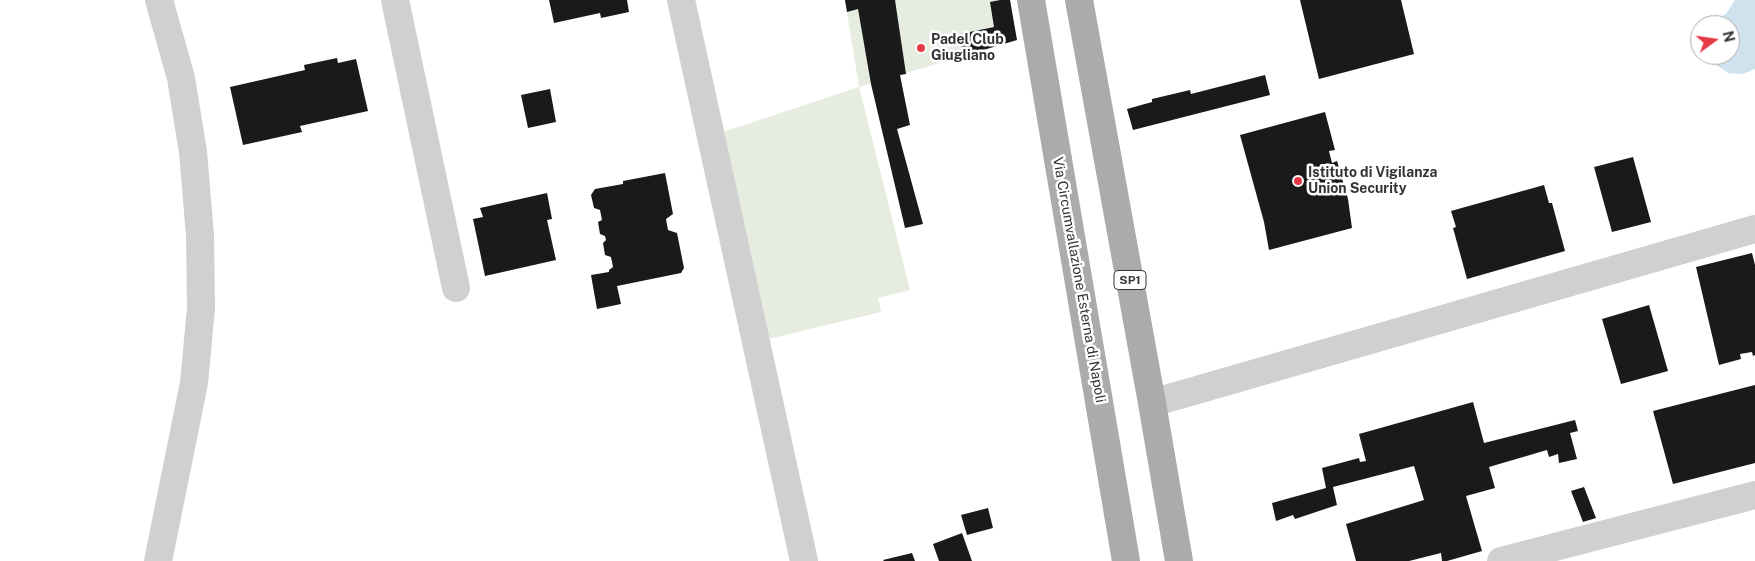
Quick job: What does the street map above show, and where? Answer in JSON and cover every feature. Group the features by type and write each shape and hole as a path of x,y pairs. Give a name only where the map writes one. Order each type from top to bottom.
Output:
{"main road":[{"name":"Via Circumvallazione Esterna di Napoli","path":"1031,0 1126,561"},
{"name":"SP1","path":"1080,0 1179,561"}],"street":[{"path":"158,561 194,383 201,308 200,235 194,152 181,78 159,0"},
{"path":"395,0 456,288"},
{"path":"681,0 804,561"},
{"path":"1152,403 1755,229"},
{"path":"1501,561 1755,495"}],"shaded area":[{"name":"Padel Club Giugliano","path":"845,0 1010,0 1017,40 859,87"},
{"path":"859,87 910,290 878,298 881,312 760,341 717,134"}],"water":[{"path":"1735,0 1755,0 1755,69 1743,74 1728,73 1716,65 1740,65 1740,15 1724,15"}],"building":[{"path":"549,0 627,0 629,12 601,18 600,13 554,23"},
{"path":"845,0 895,0 906,74 900,75 910,125 897,129 923,224 905,228 871,84 858,9 847,12"},
{"path":"1010,0 1017,40 963,56 960,34 994,27 990,2"},
{"path":"1300,0 1401,0 1414,54 1319,79"},
{"path":"337,58 338,63 356,59 368,111 300,126 302,132 243,145 230,87 305,70 304,65"},
{"path":"1265,75 1270,95 1133,130 1127,109 1152,102 1152,99 1190,90 1191,94"},
{"path":"550,89 556,122 528,128 521,95"},
{"name":"Istituto di Vigilanza Union Security","path":"1325,112 1335,150 1329,151 1332,163 1337,161 1348,199 1352,228 1269,250 1264,222 1240,135"},
{"path":"1633,157 1651,222 1612,232 1594,167"},
{"path":"665,173 673,214 666,219 668,230 677,233 684,268 681,273 617,286 621,304 597,309 591,275 609,272 613,267 611,257 605,255 603,243 606,240 605,236 600,234 598,222 602,220 600,210 594,208 591,195 595,189 623,184 623,181"},
{"path":"1544,185 1549,203 1552,203 1565,251 1467,279 1453,228 1456,227 1451,211"},
{"path":"547,193 552,219 547,220 556,260 485,276 473,219 483,217 480,208"},
{"path":"1752,253 1755,265 1755,355 1753,356 1752,352 1740,354 1741,359 1719,365 1696,267"},
{"path":"1649,305 1668,371 1621,384 1602,319"},
{"path":"1755,385 1755,463 1673,484 1653,411"},
{"path":"1473,402 1484,443 1575,420 1578,431 1570,433 1577,459 1559,463 1558,454 1549,457 1547,450 1489,467 1495,488 1466,496 1482,551 1447,561 1442,561 1441,553 1409,561 1356,561 1346,524 1424,500 1414,466 1333,487 1337,505 1295,519 1293,515 1276,521 1272,503 1326,488 1322,468 1359,458 1360,462 1366,461 1359,434"},
{"path":"1584,487 1596,518 1583,522 1571,491"},
{"path":"988,508 993,528 967,535 961,515"},
{"path":"962,533 972,561 939,561 933,544"},
{"path":"912,553 915,561 883,560"}],"place":[{"name":"Padel Club Giugliano","path":"921,48"},
{"name":"Istituto di Vigilanza Union Security","path":"1298,181"}]}
